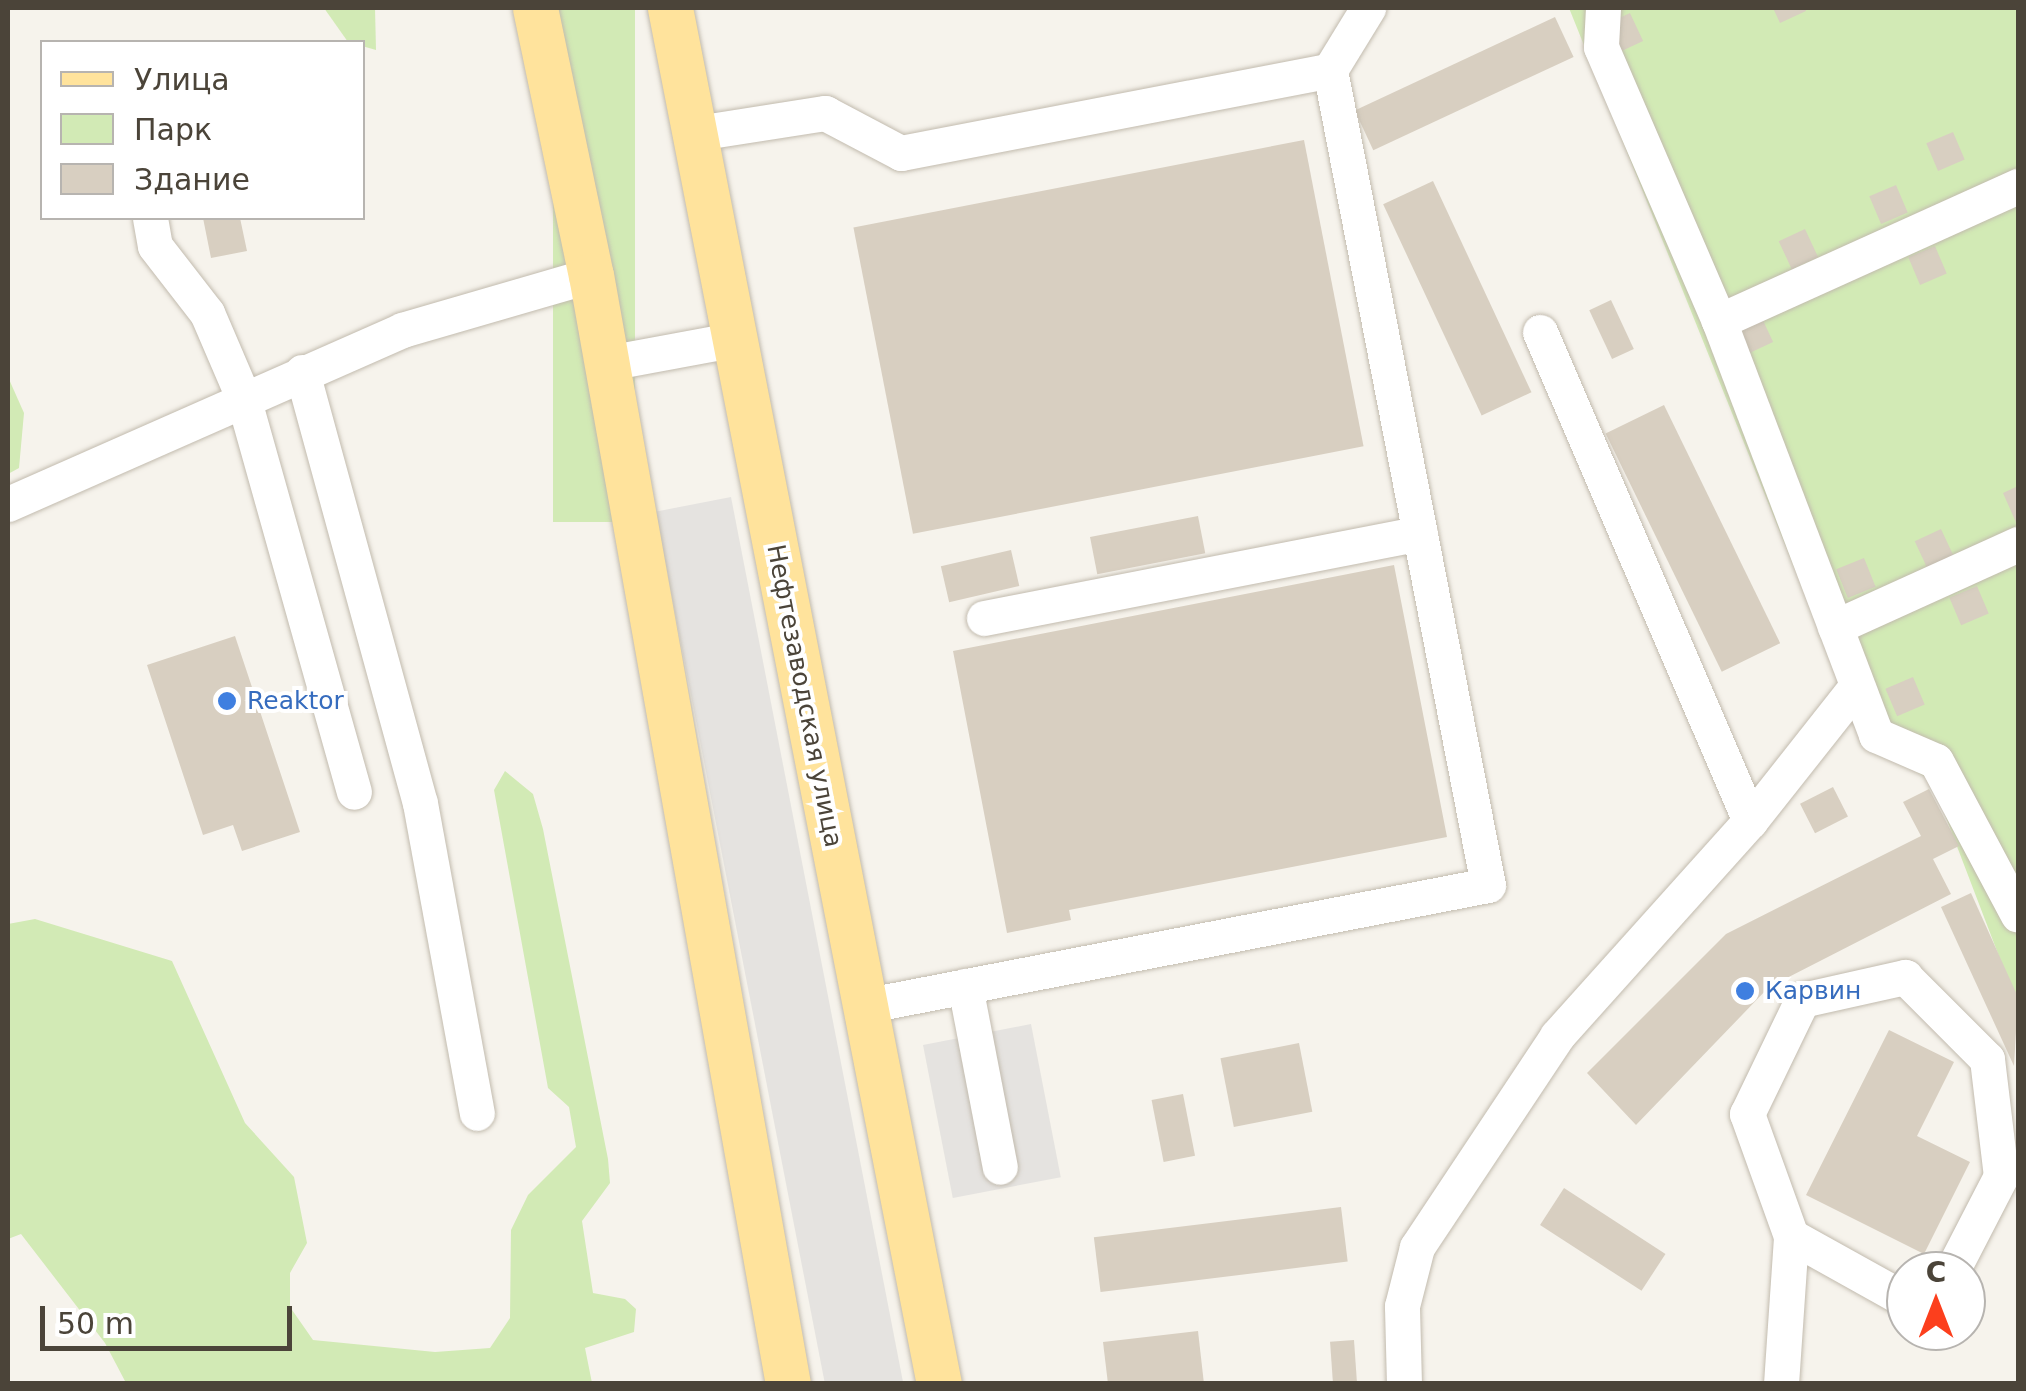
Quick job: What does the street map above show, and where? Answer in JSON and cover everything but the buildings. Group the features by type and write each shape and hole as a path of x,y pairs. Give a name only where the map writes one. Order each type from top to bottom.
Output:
{"main road":[{"path":"535,8 591,275 788,1384"},
{"name":"Нефтезаводская улица","path":"670,8 939,1384"}],"street":[{"path":"863,1006 1488,885 1330,70 1368,8"},
{"path":"1603,8 1601,47 1719,320 1876,735 1936,760 2015,900"},
{"path":"697,134 825,113 901,152 1330,70"},
{"path":"1719,320 2018,186"},
{"path":"150,220 155,246 207,313 243,397 354,792"},
{"path":"8,504 243,397 418,325 591,275"},
{"path":"1540,332 1750,822"},
{"path":"607,363 736,339"},
{"path":"302,372 420,804 478,1113"},
{"path":"984,618 1420,533"},
{"path":"1835,628 2018,544"},
{"path":"1404,1384 1402,1306 1417,1247 1557,1036 1750,822 1856,687"},
{"path":"1781,1384 1791,1236 1747,1114 1802,1000 1905,977 1987,1060 2001,1176 1962,1251"},
{"path":"965,986 1000,1167"},
{"path":"1791,1236 1886,1289"}],"green space":[{"path":"324,8 375,8 376,50 365,47 365,40 347,40"},
{"path":"553,8 635,8 635,522 553,522"},
{"path":"1569,8 2018,8 2018,1006 1932,781 1864,741"},
{"path":"8,377 24,413 19,468 8,474"},
{"path":"505,771 533,794 543,829 608,1159 610,1183 582,1221 593,1293 625,1299 636,1309 634,1332 585,1348 592,1383 126,1383 105,1343 21,1234 8,1239 8,924 35,919 172,961 245,1123 294,1177 307,1243 290,1273 290,1307 313,1340 435,1352 490,1348 510,1318 511,1230 528,1195 576,1147 569,1107 548,1088 494,790"}],"shaded area":[{"path":"731,497 903,1383 825,1384 655,512"},
{"path":"1031,1024 1061,1177 953,1198 923,1045"}],"place":[{"name":"Reaktor","path":"227,701"},
{"name":"Карвин","path":"1745,991"}]}
